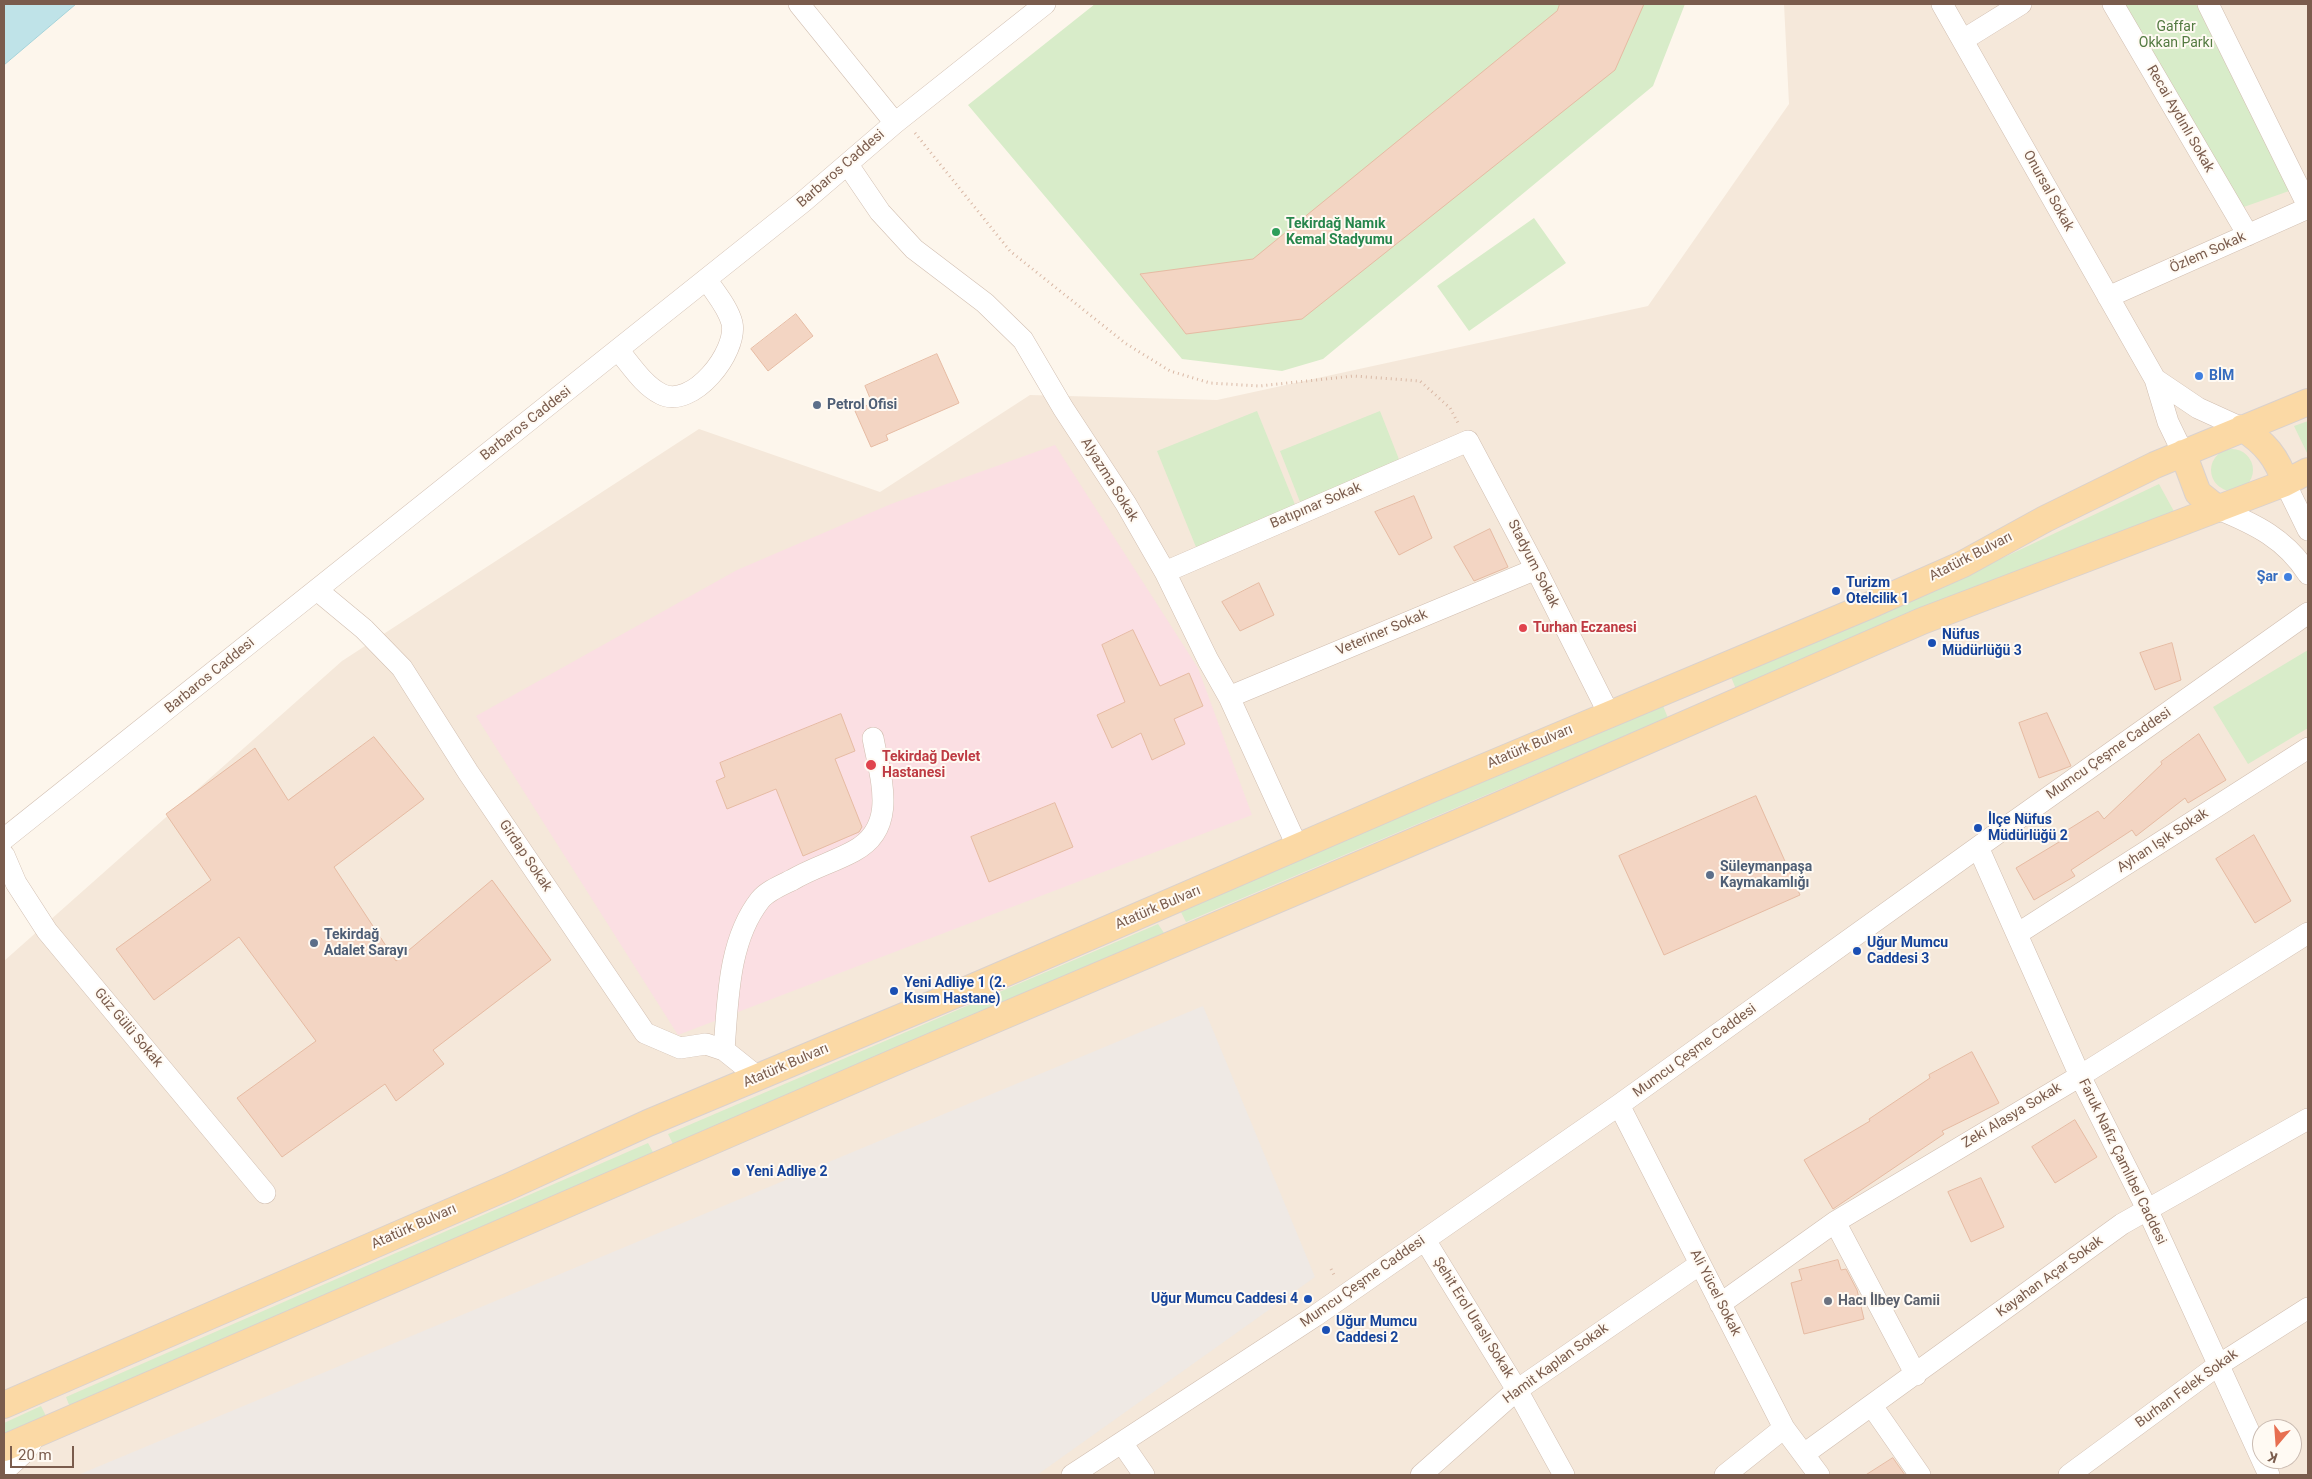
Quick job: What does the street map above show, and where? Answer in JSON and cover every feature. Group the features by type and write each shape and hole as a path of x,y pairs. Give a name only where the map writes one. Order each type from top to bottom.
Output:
{"main road":[{"name":"Atatürk Bulvarı","path":"4,1405 510,1186 648,1123 759,1078 1963,564 2045,519 2183,453 2308,402"},
{"path":"2242,428 2258,438 2270,450 2285,484"},
{"path":"2183,453 2198,493 2218,509"},
{"path":"4,1448 911,1055 1495,808 1922,621 2285,484 2308,471"}],"street":[{"path":"800,4 899,120"},
{"name":"Barbaros Caddesi","path":"4,839 707,280 848,165 899,120 1045,4"},
{"name":"Onursal Sokak","path":"1942,4 2155,379"},
{"path":"1963,40 2021,4"},
{"name":"Recai Aydınlı Sokak","path":"2113,4 2248,235"},
{"path":"2208,4 2308,207"},
{"name":"Alyazma Sokak","path":"848,165 880,212 914,249 985,303 1023,340 1063,408 1126,504 1165,572 1228,697 1298,848"},
{"name":"Özlem Sokak","path":"2108,297 2308,207"},
{"path":"618,350 645,382 662,395 680,395 697,387 720,366 730,344 732,324 727,310 707,280"},
{"path":"2155,379 2198,408 2242,428"},
{"path":"2155,379 2168,422 2183,453"},
{"name":"Stadyum Sokak","path":"1468,441 1536,569 1609,714"},
{"name":"Batıpınar Sokak","path":"1165,572 1468,441"},
{"path":"2285,484 2308,530"},
{"path":"2218,509 2257,525 2296,556 2308,574"},
{"name":"Veteriner Sokak","path":"1228,697 1536,569"},
{"name":"Girdap Sokak","path":"317,590 364,629 402,668 468,772 645,1033 680,1048 706,1044 724,1050 759,1078"},
{"name":"Mumcu Çeşme Caddesi","path":"1072,1475 1315,1316 1619,1105 2308,613"},
{"path":"724,1050 729,986 743,927 761,898 802,874 856,851 878,829 885,803 873,738"},
{"name":"Ayhan Işık Sokak","path":"2017,934 2308,748"},
{"name":"Faruk Nafiz Çamlıbel Caddesi","path":"1978,847 2080,1076 2148,1211 2217,1366 2270,1475"},
{"name":"Güz Gülü Sokak","path":"4,854 16,883 47,931 265,1193"},
{"name":"Zeki Alasya Sokak","path":"1720,1304 1835,1222 2080,1076 2308,933"},
{"name":"Ali Yücel Sokak","path":"1619,1105 1784,1428 1819,1475"},
{"name":"Kayahan Açar Sokak","path":"1804,1454 1916,1375 2122,1224 2308,1119"},
{"path":"1835,1222 1916,1375"},
{"name":"Şehit Erol Uraslı Sokak","path":"1424,1240 1517,1390 1564,1475"},
{"name":"Hamit Kaplan Sokak","path":"1421,1475 1517,1390 1700,1264"},
{"name":"Burhan Felek Sokak","path":"2068,1475 2217,1366 2308,1308"},
{"path":"1872,1406 1920,1475"},
{"path":"1725,1475 1784,1428"},
{"path":"4,1471 26,1451 35,1436"},
{"path":"1122,1443 1144,1475"}],"path":[{"path":"899,120 1010,252 1125,343 1170,371 1210,383 1259,386 1354,376 1420,382 1450,408 1468,441"}],"shaded area":[{"path":"1784,4 2308,4 2308,1475 4,1475 4,961 342,661 699,429 880,492 1030,395 1217,400 1648,306 1789,104"},
{"name":"Tekirdağ Devlet Hastanesi","path":"1055,445 1198,668 1252,815 678,1035 476,716 737,570 891,504"},
{"path":"1203,1006 1315,1277 1037,1475 78,1475"}],"green space":[{"name":"Tekirdağ Namık Kemal Stadyumu","path":"1095,4 1685,4 1653,86 1323,359 1282,371 1182,359 968,105"},
{"name":"Gaffar Okkan Parkı","path":"2122,4 2196,4 2289,191 2241,208"},
{"path":"1534,218 1566,263 1469,331 1437,286"},
{"path":"1257,411 1298,512 1198,552 1157,451"},
{"path":"1380,411 1402,467 1302,507 1280,451"},
{"path":"2308,421 2308,455 2294,426"},
{"path":"2228,449 2236,449 2247,455 2253,470 2247,485 2236,491 2228,491 2217,485 2211,474 2211,466 2217,455"},
{"path":"2159,484 2176,515 1736,689 1731,677 1956,580"},
{"path":"2308,650 2308,728 2248,764 2213,707"},
{"path":"1663,706 1668,718 1186,922 1180,910"},
{"path":"1158,924 1164,933 673,1144 668,1134"},
{"path":"648,1143 654,1154 71,1410 66,1397"},
{"path":"41,1406 46,1416 4,1434 4,1423"}],"water":[{"path":"4,4 76,4 4,65"}],"building":[{"path":"1560,4 1644,4 1615,70 1302,319 1186,334 1140,274 1253,259 1557,11"},
{"path":"796,314 813,336 768,371 751,349"},
{"path":"937,354 959,403 886,435 888,440 871,447 855,411 872,403 865,386"},
{"path":"1414,496 1432,538 1399,555 1375,512"},
{"path":"1490,529 1508,567 1474,581 1454,547"},
{"path":"1259,583 1274,615 1240,631 1222,602"},
{"path":"1133,630 1160,686 1189,673 1203,706 1174,719 1185,744 1152,760 1141,733 1112,748 1097,715 1125,702 1102,645"},
{"path":"2172,643 2181,680 2155,690 2140,653"},
{"path":"2047,713 2071,766 2039,778 2019,723"},
{"path":"841,714 855,751 835,759 862,827 859,832 803,856 776,789 727,809 716,781 725,777 720,763"},
{"path":"2199,734 2226,780 2188,803 2185,798 2136,836 2132,830 2071,870 2075,876 2034,900 2016,868 2064,839 2061,834 2098,811 2104,819 2162,764 2161,762"},
{"name":"Tekirdağ Adalet Sarayı","path":"374,737 424,799 334,867 396,961 492,880 551,960 433,1050 444,1064 396,1101 385,1084 282,1157 237,1098 316,1041 239,937 154,1000 116,949 211,880 166,814 255,748 288,800"},
{"name":"Süleymanpaşa Kaymakamlığı","path":"1756,796 1800,895 1664,955 1619,856"},
{"path":"1055,803 1073,847 989,882 971,837"},
{"path":"2254,835 2291,901 2255,923 2216,859"},
{"path":"1972,1052 1999,1103 1942,1131 1944,1134 1833,1209 1804,1160 1870,1121 1869,1119 1930,1078 1929,1075"},
{"path":"2075,1120 2097,1157 2055,1183 2032,1147"},
{"path":"1981,1178 2004,1227 1971,1242 1948,1192"},
{"name":"Hacı İlbey Camii","path":"1838,1260 1841,1270 1846,1269 1857,1290 1864,1319 1804,1334 1791,1283 1802,1280 1799,1270"},
{"path":"1893,1458 1905,1475 1866,1475"}],"place":[{"name":"Tekirdağ Namık Kemal Stadyumu","path":"1276,232"},
{"name":"BİM","path":"2199,376"},
{"name":"Petrol Ofisi","path":"817,405"},
{"name":"Şar","path":"2288,577"},
{"name":"Turizm Otelcilik 1","path":"1836,591"},
{"name":"Turhan Eczanesi","path":"1523,628"},
{"name":"Nüfus Müdürlüğü 3","path":"1932,643"},
{"name":"Tekirdağ Devlet Hastanesi","path":"871,765"},
{"name":"İlçe Nüfus Müdürlüğü 2","path":"1978,828"},
{"name":"Süleymanpaşa Kaymakamlığı","path":"1710,875"},
{"name":"Tekirdağ Adalet Sarayı","path":"314,943"},
{"name":"Uğur Mumcu Caddesi 3","path":"1857,951"},
{"name":"Yeni Adliye 1 (2. Kısım Hastane)","path":"894,991"},
{"name":"Yeni Adliye 2","path":"736,1172"},
{"name":"Uğur Mumcu Caddesi 4","path":"1308,1299"},
{"name":"Hacı İlbey Camii","path":"1828,1301"},
{"name":"Uğur Mumcu Caddesi 2","path":"1326,1330"}]}
